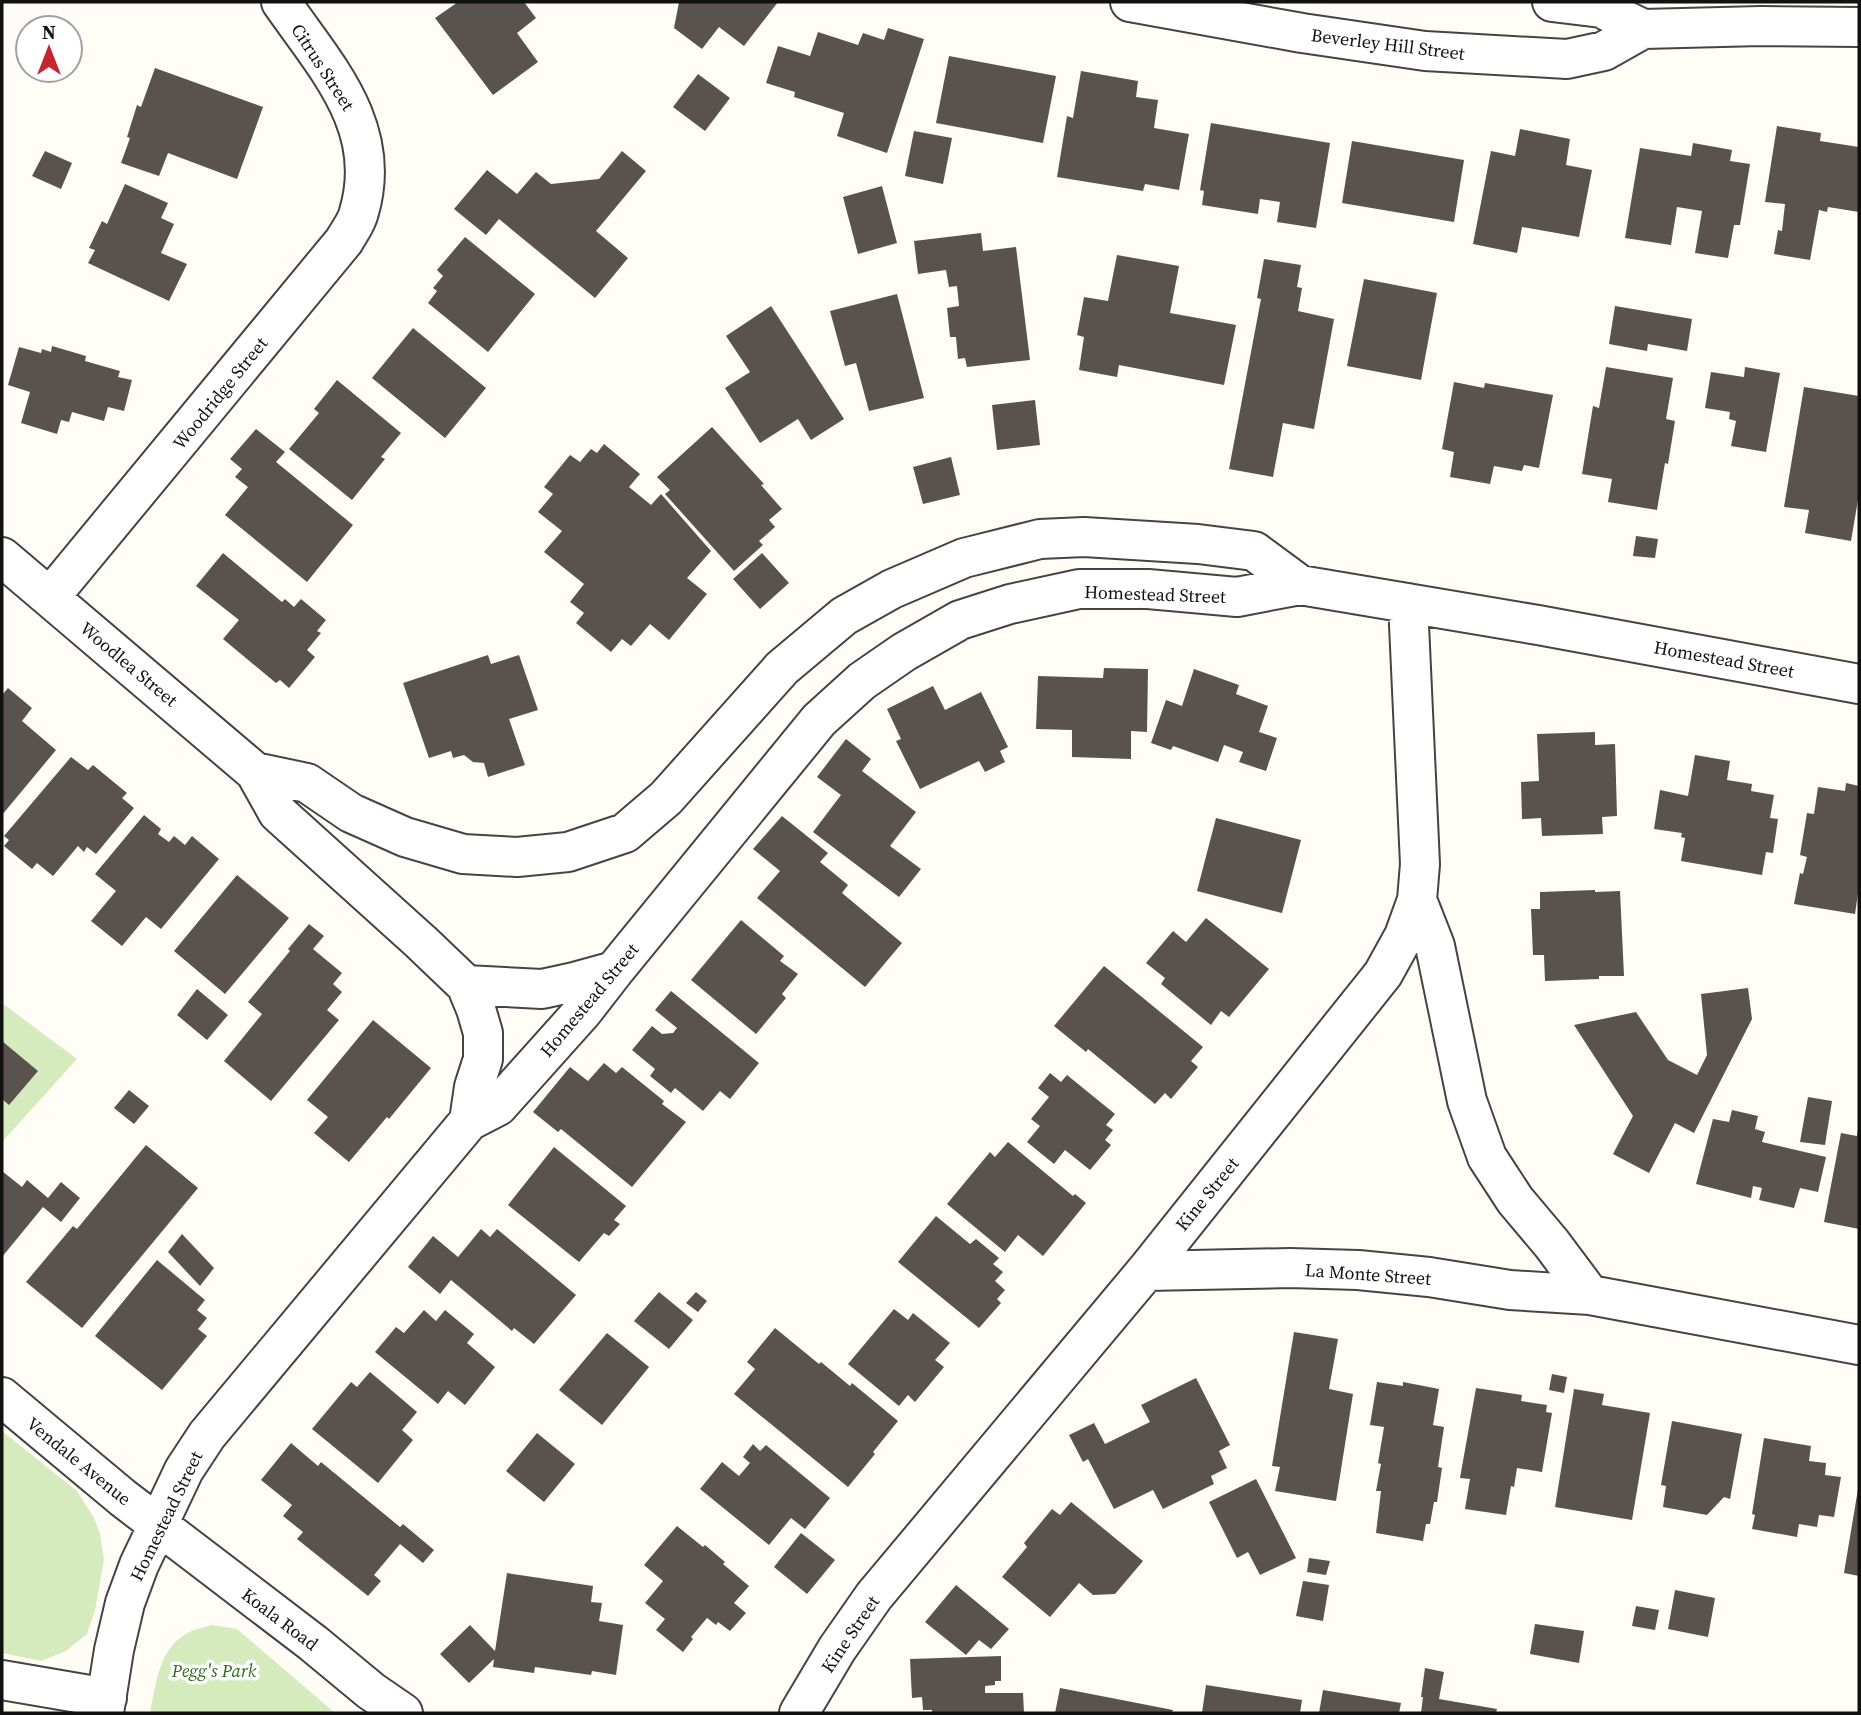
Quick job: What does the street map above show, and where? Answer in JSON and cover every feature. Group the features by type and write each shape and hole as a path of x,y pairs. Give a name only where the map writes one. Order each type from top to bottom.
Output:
{"street":[{"name":"Citrus Street","path":"281,2 335,80 354,113 363,143 367,176"},
{"name":"Beverley Hill Street","path":"1130,2 1302,33 1425,51 1567,59 1604,51 1643,29 1859,27"},
{"name":"Beverley Hill Street","path":"1552,2 1601,8 1643,29"},
{"name":"Woodridge Street","path":"50,597 344,241 359,215 367,176"},
{"name":"Homestead Street","path":"517,857 568,852 625,833 666,798 782,668 844,616 892,589 964,558 1040,539 1084,537 1198,544 1254,551 1300,585"},
{"name":"Woodlea Street","path":"2,557 255,772 278,813 466,985 483,1032 483,1059 474,1087 469,1121"},
{"name":"Homestead Street","path":"105,1706 125,1604 139,1565 184,1470 207,1435 469,1121 498,1106 583,1011 819,720 862,681 904,652 960,620 1010,604 1079,589 1148,589 1237,597 1300,585 1859,684"},
{"name":"Kine Street","path":"799,1713 837,1649 874,1596 1146,1271 1383,974 1404,936 1417,900 1420,864 1408,603"},
{"name":"Woodlea Street","path":"255,772 307,783 351,813 405,837 463,854 517,857"},
{"path":"1417,900 1435,946 1467,1101 1487,1157 1515,1200 1590,1295"},
{"path":"466,985 542,989 614,971"},
{"name":"La Monte Street","path":"1146,1271 1290,1268 1358,1270 1510,1290 1590,1295 1859,1345"},
{"name":"Vendale Avenue","path":"2,1397 158,1524"},
{"name":"Koala Road","path":"158,1524 313,1643 370,1691 403,1713"},
{"path":"2,1680 105,1706"}],"green space":[{"path":"2,1003 77,1059 2,1142"},
{"path":"2,1431 77,1491 100,1533 104,1560 95,1610 87,1634 66,1651 41,1661 2,1653"},
{"name":"Pegg's Park","path":"212,1625 237,1629 335,1713 150,1713 160,1669 169,1649 189,1632"}],"building":[{"path":"458,2 524,2 536,18 517,33 538,62 493,95 435,18"},
{"path":"679,2 778,2 744,46 719,27 702,49 674,28"},
{"path":"888,28 924,39 887,153 837,136 844,113 794,97 795,92 766,83 778,46 810,56 818,32 858,45 863,33 884,40"},
{"path":"949,56 1056,76 1043,143 936,123"},
{"path":"155,68 263,107 237,179 168,153 159,176 121,163 137,105 141,107"},
{"path":"1081,71 1138,81 1136,97 1158,100 1154,128 1189,134 1179,190 1145,184 1143,191 1057,177 1067,116 1073,118"},
{"path":"698,74 730,98 705,131 673,107"},
{"path":"1211,123 1330,143 1316,228 1277,222 1280,202 1260,199 1258,214 1202,205 1204,191 1200,190"},
{"path":"1777,126 1821,133 1820,141 1859,147 1859,212 1828,207 1827,212 1819,210 1810,260 1774,254 1778,230 1782,231 1785,204 1765,202"},
{"path":"1520,129 1570,139 1566,165 1592,170 1579,237 1522,227 1517,253 1473,244 1491,151 1515,156"},
{"path":"914,131 952,138 943,184 905,176"},
{"path":"1352,141 1464,160 1454,222 1342,203"},
{"path":"1693,143 1732,150 1730,161 1750,164 1740,225 1734,225 1728,258 1695,253 1702,211 1677,207 1671,245 1625,238 1640,148 1691,156"},
{"path":"45,151 72,163 61,189 32,176"},
{"path":"622,151 646,171 596,231 628,258 595,298 499,219 486,235 454,209 487,170 517,194 536,172 551,184 599,179"},
{"path":"125,184 168,203 161,218 174,224 161,253 187,264 169,301 88,263 95,250 89,248 102,221 107,224"},
{"path":"882,186 897,243 858,254 843,197"},
{"path":"981,233 983,251 1016,247 1030,360 967,367 965,358 958,359 956,337 950,337 947,308 959,306 957,286 949,287 946,270 918,274 914,241"},
{"path":"465,237 535,294 488,352 428,303 437,291 433,288 443,276 437,270"},
{"path":"1117,255 1179,266 1170,313 1236,325 1224,385 1119,365 1117,377 1079,370 1084,337 1077,335 1084,297 1108,301"},
{"path":"1264,259 1301,265 1297,287 1302,288 1298,311 1334,319 1314,429 1283,423 1273,477 1229,469 1261,299 1257,298"},
{"path":"1364,279 1437,293 1421,380 1347,366"},
{"path":"897,294 924,398 869,411 856,363 845,366 830,311"},
{"path":"771,306 844,419 811,440 798,419 760,443 725,388 750,372 726,336"},
{"path":"1615,306 1692,319 1687,351 1648,344 1647,351 1609,344"},
{"path":"413,328 486,388 445,438 372,378"},
{"path":"52,346 86,356 85,361 120,371 118,377 132,380 124,411 108,407 104,421 72,412 69,422 61,420 57,434 21,423 30,392 8,385 19,347 41,353 42,349 51,352"},
{"path":"1606,367 1673,378 1666,419 1675,421 1657,510 1608,502 1612,479 1582,474 1593,406 1599,408"},
{"path":"1745,367 1780,373 1766,452 1731,446 1736,421 1729,419 1730,412 1705,408 1711,372 1744,377"},
{"path":"337,380 401,433 381,457 385,459 352,500 289,449 319,413 314,409"},
{"path":"1454,382 1484,388 1485,383 1553,395 1539,468 1524,465 1522,471 1494,466 1490,484 1450,477 1454,452 1442,449"},
{"path":"1804,387 1859,396 1859,494 1851,541 1805,533 1809,510 1784,507"},
{"path":"1035,400 1040,445 997,450 992,405"},
{"path":"712,427 764,484 761,485 782,509 769,520 775,527 759,541 763,545 734,571 665,494 670,490 657,477"},
{"path":"256,429 285,452 276,462 353,525 307,582 225,515 248,487 235,477 242,469 230,459"},
{"path":"604,444 640,474 629,487 651,505 661,494 711,551 687,578 707,594 669,640 650,624 631,646 622,639 611,652 576,623 584,613 570,602 584,584 544,552 562,531 538,512 553,494 544,487 570,455 580,462 591,449 597,453"},
{"path":"951,457 960,495 923,504 913,467"},
{"path":"1636,536 1658,539 1655,558 1633,556"},
{"path":"223,553 282,602 285,599 294,607 301,599 326,620 317,631 321,633 307,650 315,657 289,688 280,680 276,683 223,639 239,620 196,586"},
{"path":"762,553 789,583 760,609 733,579"},
{"path":"488,655 491,664 519,655 538,710 509,719 525,765 488,777 484,763 473,762 464,755 453,758 451,751 429,758 403,683"},
{"path":"1104,668 1148,669 1147,732 1131,731 1131,759 1072,757 1072,730 1036,729 1038,676 1103,678"},
{"path":"1194,669 1239,685 1236,694 1268,706 1259,732 1277,738 1266,771 1239,762 1243,752 1224,745 1218,762 1173,746 1171,750 1151,743 1166,700 1182,706"},
{"path":"933,686 945,710 981,692 1008,747 1000,751 1005,762 985,772 979,761 920,789 896,741 901,739 887,709"},
{"path":"8,688 32,708 22,721 56,750 2,815 2,695"},
{"path":"1595,732 1595,745 1615,744 1617,816 1602,817 1603,834 1542,836 1541,818 1522,819 1521,782 1539,781 1537,734"},
{"path":"846,739 871,759 862,771 916,812 890,846 921,869 899,897 813,832 841,795 817,777"},
{"path":"1695,755 1730,761 1727,780 1752,784 1751,791 1774,795 1770,818 1778,819 1773,853 1766,852 1762,875 1681,861 1685,838 1681,837 1682,833 1654,829 1660,790 1688,796"},
{"path":"71,757 88,770 93,765 127,793 122,798 134,808 96,854 87,847 84,852 78,846 53,876 37,863 32,869 4,846 9,840 4,836"},
{"path":"1846,783 1859,786 1859,886 1855,914 1794,904 1800,873 1803,874 1807,857 1800,855 1807,813 1814,814 1818,787 1845,791"},
{"path":"144,815 161,829 158,834 169,842 174,836 185,845 192,836 219,859 161,929 146,917 122,946 91,921 116,891 95,874"},
{"path":"782,816 828,853 820,862 848,885 842,893 902,943 865,987 757,898 780,871 753,849"},
{"path":"1216,818 1301,840 1282,913 1197,891"},
{"path":"237,875 289,918 225,994 174,951"},
{"path":"1620,891 1624,976 1545,981 1544,955 1533,955 1531,909 1540,909 1540,892"},
{"path":"1206,918 1269,969 1229,1017 1221,1011 1211,1025 1161,984 1165,978 1146,963 1173,931 1186,942"},
{"path":"741,920 784,956 780,961 798,974 782,994 786,998 756,1034 691,980"},
{"path":"309,924 324,936 313,949 342,973 333,984 342,992 327,1010 339,1020 271,1101 224,1061 262,1014 248,1002"},
{"path":"1104,966 1203,1047 1191,1061 1198,1067 1171,1099 1165,1093 1155,1104 1088,1049 1086,1052 1054,1026"},
{"path":"1748,988 1752,1019 1694,1133 1675,1123 1649,1173 1613,1154 1633,1116 1574,1025 1636,1012 1668,1060 1697,1075 1707,1055 1701,994"},
{"path":"197,989 228,1015 207,1040 177,1015"},
{"path":"671,991 759,1063 730,1099 720,1091 703,1111 675,1088 671,1093 650,1076 655,1069 632,1050 652,1026 662,1034 673,1033 677,1028 655,1010"},
{"path":"373,1020 431,1068 349,1162 314,1133 328,1117 307,1100"},
{"path":"2,1041 38,1071 9,1105 2,1099"},
{"path":"604,1063 616,1073 622,1067 686,1122 632,1187 561,1129 558,1132 533,1112 570,1067 588,1081"},
{"path":"1050,1073 1061,1082 1067,1075 1115,1114 1106,1125 1113,1130 1105,1140 1111,1145 1090,1170 1065,1150 1054,1164 1027,1142 1040,1126 1031,1119 1049,1097 1038,1088"},
{"path":"129,1090 149,1106 134,1124 114,1108"},
{"path":"1808,1097 1832,1101 1825,1145 1800,1142"},
{"path":"1732,1110 1758,1116 1755,1129 1765,1132 1762,1142 1826,1157 1818,1192 1800,1188 1794,1208 1759,1200 1762,1188 1753,1186 1751,1198 1696,1184 1713,1119 1729,1122"},
{"path":"1858,1129 1859,1229 1824,1222 1841,1133 1857,1136"},
{"path":"1008,1142 1073,1196 1075,1194 1086,1203 1043,1256 1018,1235 1005,1252 947,1204 990,1152 995,1157"},
{"path":"146,1145 198,1188 82,1328 26,1282 73,1226 77,1229"},
{"path":"554,1147 626,1206 614,1220 620,1224 609,1236 604,1233 579,1262 508,1205"},
{"path":"2,1171 22,1187 27,1180 48,1198 61,1182 80,1198 61,1222 43,1207 2,1257"},
{"path":"936,1216 970,1244 976,1239 999,1258 993,1264 1003,1272 995,1281 1005,1290 997,1299 1001,1303 979,1328 898,1262"},
{"path":"481,1229 490,1237 497,1229 576,1295 534,1344 514,1328 512,1331 451,1280 440,1294 408,1267 433,1236 458,1257"},
{"path":"182,1234 214,1268 200,1286 168,1252"},
{"path":"157,1260 205,1300 197,1310 207,1318 198,1329 207,1336 162,1390 95,1336"},
{"path":"659,1292 693,1320 669,1349 634,1321"},
{"path":"696,1292 707,1301 698,1312 686,1303"},
{"path":"894,1309 908,1320 913,1313 950,1343 935,1360 944,1367 915,1402 908,1395 899,1406 848,1364"},
{"path":"424,1310 436,1321 445,1310 474,1334 467,1343 495,1367 465,1405 448,1391 438,1404 375,1352 396,1327 404,1333"},
{"path":"775,1328 819,1364 821,1362 850,1386 852,1383 898,1421 848,1487 734,1394 755,1369 747,1362"},
{"path":"1294,1332 1338,1339 1329,1389 1353,1394 1336,1501 1275,1491 1280,1467 1272,1466"},
{"path":"607,1333 649,1367 602,1425 559,1390"},
{"path":"370,1372 417,1412 402,1430 413,1440 378,1483 312,1429 351,1382 357,1387"},
{"path":"1552,1374 1567,1377 1564,1393 1549,1390"},
{"path":"1196,1378 1230,1445 1219,1451 1227,1468 1211,1476 1214,1484 1163,1509 1153,1490 1114,1509 1088,1459 1083,1462 1069,1435 1094,1423 1105,1444 1150,1422 1141,1405"},
{"path":"1377,1382 1403,1386 1403,1382 1439,1389 1433,1425 1444,1427 1438,1467 1442,1468 1437,1502 1434,1502 1430,1524 1426,1524 1423,1541 1376,1533 1381,1491 1376,1491 1381,1464 1378,1463 1384,1427 1370,1425"},
{"path":"1476,1388 1522,1395 1521,1401 1547,1405 1546,1412 1552,1413 1542,1472 1517,1468 1506,1515 1465,1509 1470,1479 1460,1478"},
{"path":"1574,1389 1604,1394 1602,1405 1650,1413 1632,1520 1555,1507"},
{"path":"1672,1421 1742,1434 1730,1499 1724,1497 1707,1515 1663,1507 1666,1486 1661,1485"},
{"path":"537,1433 575,1464 544,1502 506,1471"},
{"path":"1764,1438 1811,1446 1809,1461 1826,1463 1825,1475 1841,1477 1834,1517 1819,1515 1817,1527 1799,1524 1797,1537 1752,1529"},
{"path":"291,1443 318,1466 321,1462 400,1527 403,1524 434,1550 423,1563 400,1544 374,1575 381,1581 368,1596 297,1539 303,1532 283,1516 292,1505 261,1480"},
{"path":"753,1444 760,1451 766,1445 830,1498 805,1529 791,1518 769,1545 700,1489 722,1462 739,1476 750,1463 743,1457"},
{"path":"1256,1479 1296,1558 1260,1575 1248,1552 1237,1558 1209,1502"},
{"path":"1859,1489 1859,1576 1844,1573"},
{"path":"1071,1502 1143,1561 1115,1594 1093,1595 1079,1583 1050,1617 1002,1577 1027,1547 1024,1543 1052,1509 1060,1515"},
{"path":"677,1526 703,1547 705,1545 749,1586 734,1603 746,1613 730,1631 707,1618 691,1637 693,1639 683,1652 656,1630 665,1619 645,1603 663,1581 644,1565"},
{"path":"801,1533 835,1560 807,1594 774,1567"},
{"path":"1309,1558 1330,1561 1326,1575 1307,1572"},
{"path":"507,1573 593,1586 591,1602 602,1603 599,1621 623,1625 616,1675 592,1671 591,1675 535,1667 534,1673 493,1667 494,1659 469,1683 440,1654 470,1625 495,1651"},
{"path":"1303,1581 1329,1585 1323,1621 1296,1616"},
{"path":"956,1585 1009,1629 991,1649 979,1640 966,1655 925,1622"},
{"path":"1675,1590 1715,1598 1708,1637 1668,1629"},
{"path":"1636,1606 1659,1610 1655,1630 1632,1626"},
{"path":"1535,1624 1584,1631 1579,1663 1530,1654"},
{"path":"1001,1656 1001,1681 985,1686 985,1693 1023,1693 1024,1713 938,1713 923,1710 922,1697 912,1698 910,1659"},
{"path":"1425,1668 1444,1672 1439,1699 1497,1709 1496,1713 1421,1713"},
{"path":"1206,1685 1302,1700 1300,1713 1202,1713"},
{"path":"1060,1688 1173,1710 1172,1713 1055,1713"},
{"path":"1323,1690 1401,1703 1399,1713 1319,1713"}]}
